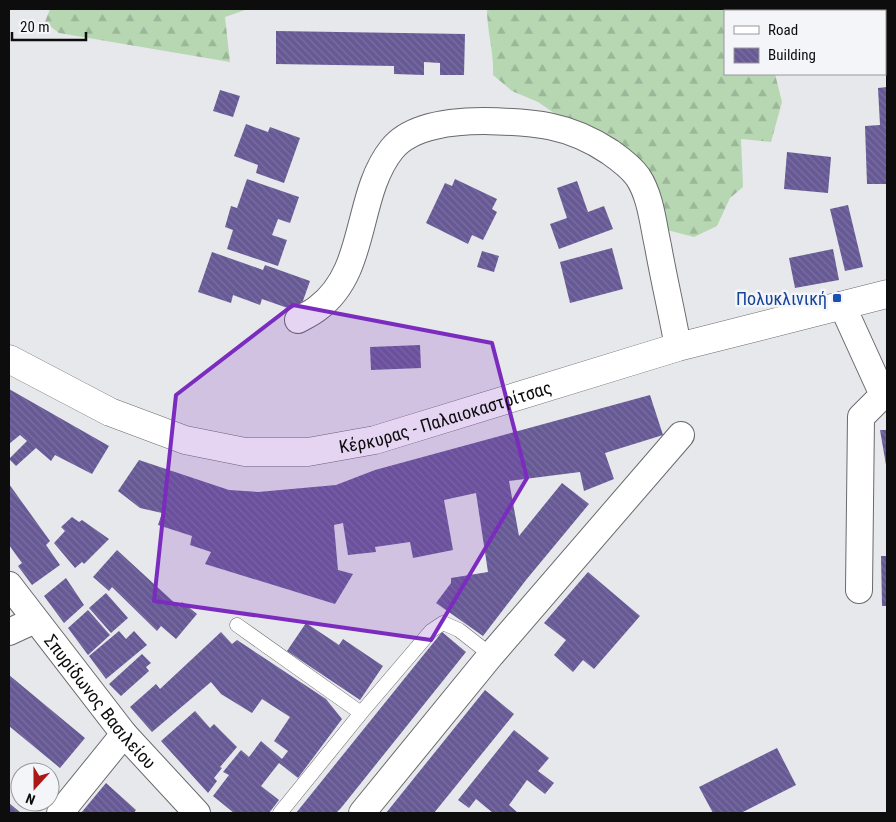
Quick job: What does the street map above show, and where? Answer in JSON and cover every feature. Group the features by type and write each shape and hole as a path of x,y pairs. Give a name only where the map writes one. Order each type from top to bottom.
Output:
{"main road":[{"name":"Κέρκυρας - Παλαιοκαστρίτσας","path":"9,359 110,412 158,432 208,446 245,452 286,454 338,448 375,440 678,347 887,294"}],"street":[{"path":"298,320 319,308 341,279 354,251 373,184 393,148 411,135 427,129 464,122 495,122 560,127 587,138 621,160 638,177 648,200 678,347"},
{"path":"842,305 883,395 861,417 859,590"},
{"path":"362,813 491,655 681,435"},
{"name":"Σπυρίδωνος Βασιλείου","path":"9,585 124,734 197,813"},
{"path":"9,632 35,620"},
{"path":"60,813 124,734"}],"lane":[{"path":"280,813 361,713 431,631 442,623 458,630 491,655"},
{"path":"237,625 361,713"}],"highlighted area":[{"path":"293,305 492,343 527,478 431,640 154,601 176,395"}],"green space":[{"path":"50,9 248,9 225,17 230,62 59,33 45,22"},
{"path":"487,9 739,9 724,10 724,75 775,75 782,102 771,142 741,139 743,187 730,198 717,226 694,237 667,230 592,139 538,102 512,91 493,75"}],"building":[{"path":"791,9 794,10 766,10"},
{"path":"276,31 465,34 464,75 440,75 440,63 424,62 424,75 394,74 394,66 276,64"},
{"path":"887,87 887,184 867,184 865,126 880,125 878,88"},
{"path":"220,90 240,96 233,117 213,111"},
{"path":"246,124 268,132 270,127 300,138 284,183 256,173 258,165 234,156"},
{"path":"787,152 831,157 828,193 784,189"},
{"path":"247,179 299,197 290,223 278,219 272,235 287,240 278,266 227,249 233,230 225,227 231,206 237,208"},
{"path":"455,179 497,199 492,209 497,212 483,240 472,235 468,244 426,223 445,183 452,186"},
{"path":"577,181 588,212 604,206 613,229 559,249 550,224 567,218 557,188"},
{"path":"848,205 863,267 845,271 830,209"},
{"path":"612,248 623,289 570,303 560,262"},
{"path":"833,249 839,280 795,288 789,258"},
{"path":"482,251 499,256 494,272 477,267"},
{"path":"212,252 263,270 265,265 310,281 299,312 262,299 260,305 233,295 231,303 198,292"},
{"path":"420,345 421,368 371,370 370,347"},
{"path":"9,389 109,446 92,474 55,455 51,461 36,448 16,466 9,459 27,441 20,435 9,444"},
{"path":"650,395 663,435 605,453 614,479 584,491 580,472 509,481 519,536 562,483 589,504 526,580 483,636 436,603 451,583 451,578 488,572 476,493 444,500 453,550 413,558 410,542 375,547 376,552 348,555 343,523 334,525 338,570 353,574 335,604 205,564 211,552 190,545 192,536 158,525 162,513 140,508 118,491 139,460 229,490 258,492 336,485 375,470"},
{"path":"880,430 887,430 887,465 886,465"},
{"path":"9,484 50,541 46,545 60,565 32,585 18,566 22,563 9,545"},
{"path":"72,517 79,522 82,520 109,539 84,564 82,562 75,568 54,543 65,531 61,527"},
{"path":"117,550 179,607 182,602 197,614 176,639 161,626 157,631 112,587 109,591 93,577"},
{"path":"881,556 887,556 887,606 882,606"},
{"path":"588,572 640,616 594,669 583,660 573,672 554,655 566,640 544,623"},
{"path":"66,578 84,605 64,623 44,596"},
{"path":"106,593 128,618 111,633 89,608"},
{"path":"88,610 110,635 88,655 68,628"},
{"path":"306,623 339,645 343,639 383,666 360,700 287,651"},
{"path":"119,631 126,639 134,631 147,645 106,679 89,656"},
{"path":"221,632 232,644 237,640 326,699 342,719 298,778 279,763 261,786 279,800 269,813 234,813 213,796 229,775 223,772 241,750 249,757 261,741 282,759 288,751 274,741 290,717 262,699 252,713 221,694 211,682 152,732 130,707 156,684 160,689"},
{"path":"442,632 466,652 341,808 336,813 296,813"},
{"path":"142,654 151,663 146,667 149,671 121,696 109,684"},
{"path":"9,675 85,738 60,768 60,762 53,762 9,726"},
{"path":"485,690 514,714 434,813 386,813"},
{"path":"195,711 210,728 214,724 237,747 220,767 222,768 214,778 217,781 208,793 161,741"},
{"path":"514,730 549,758 538,771 554,783 545,794 527,780 509,805 518,813 493,813 476,799 469,808 458,800"},
{"path":"777,748 796,785 741,813 713,813 699,787"},
{"path":"106,783 136,810 134,813 81,813"},
{"path":"9,803 10,812 21,813 9,813"}],"place":[{"name":"Πολυκλινική","path":"837,298"}]}
